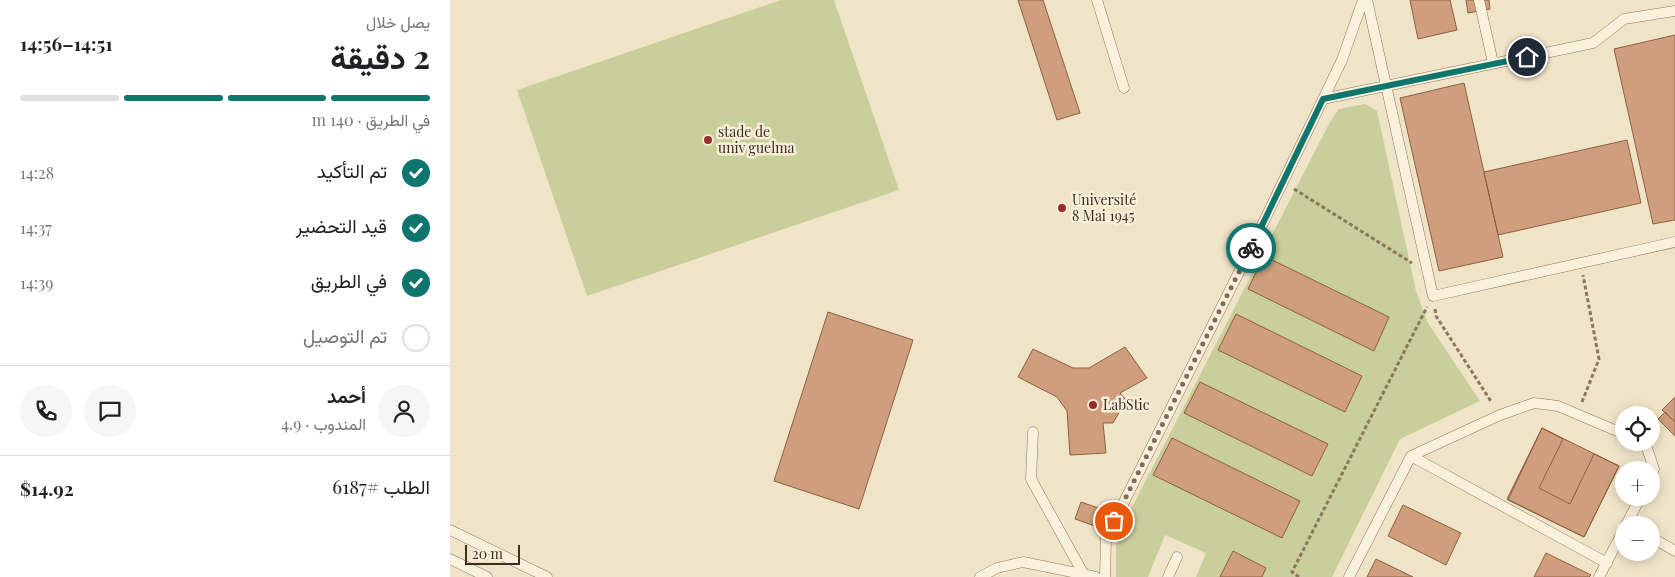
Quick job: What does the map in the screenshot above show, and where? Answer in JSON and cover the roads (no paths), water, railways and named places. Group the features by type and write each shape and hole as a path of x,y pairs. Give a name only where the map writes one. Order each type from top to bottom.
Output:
{"lane":[{"path":"1097,0 1124,88"},
{"path":"1365,0 1433,296 1675,242"},
{"path":"1105,577 1106,538 1342,60 1365,0"},
{"path":"1479,0 1494,63"},
{"path":"1323,99 1593,43 1624,19 1675,11"},
{"path":"1349,577 1411,456 1500,415 1534,403 1558,406 1615,430"},
{"path":"1033,432 1031,479 1084,575"},
{"path":"1411,456 1606,563"},
{"path":"450,530 547,577"},
{"path":"1660,543 1675,552"},
{"path":"1600,577 1615,547"},
{"path":"1168,577 1177,557"},
{"path":"450,559 487,577"},
{"path":"980,577 996,568 1023,562 1096,577"}],"place":[{"name":"stade de univ guelma","path":"708,140"},
{"name":"Université 8 Mai 1945","path":"1062,208"},
{"name":"LabStic","path":"1093,405"}]}
